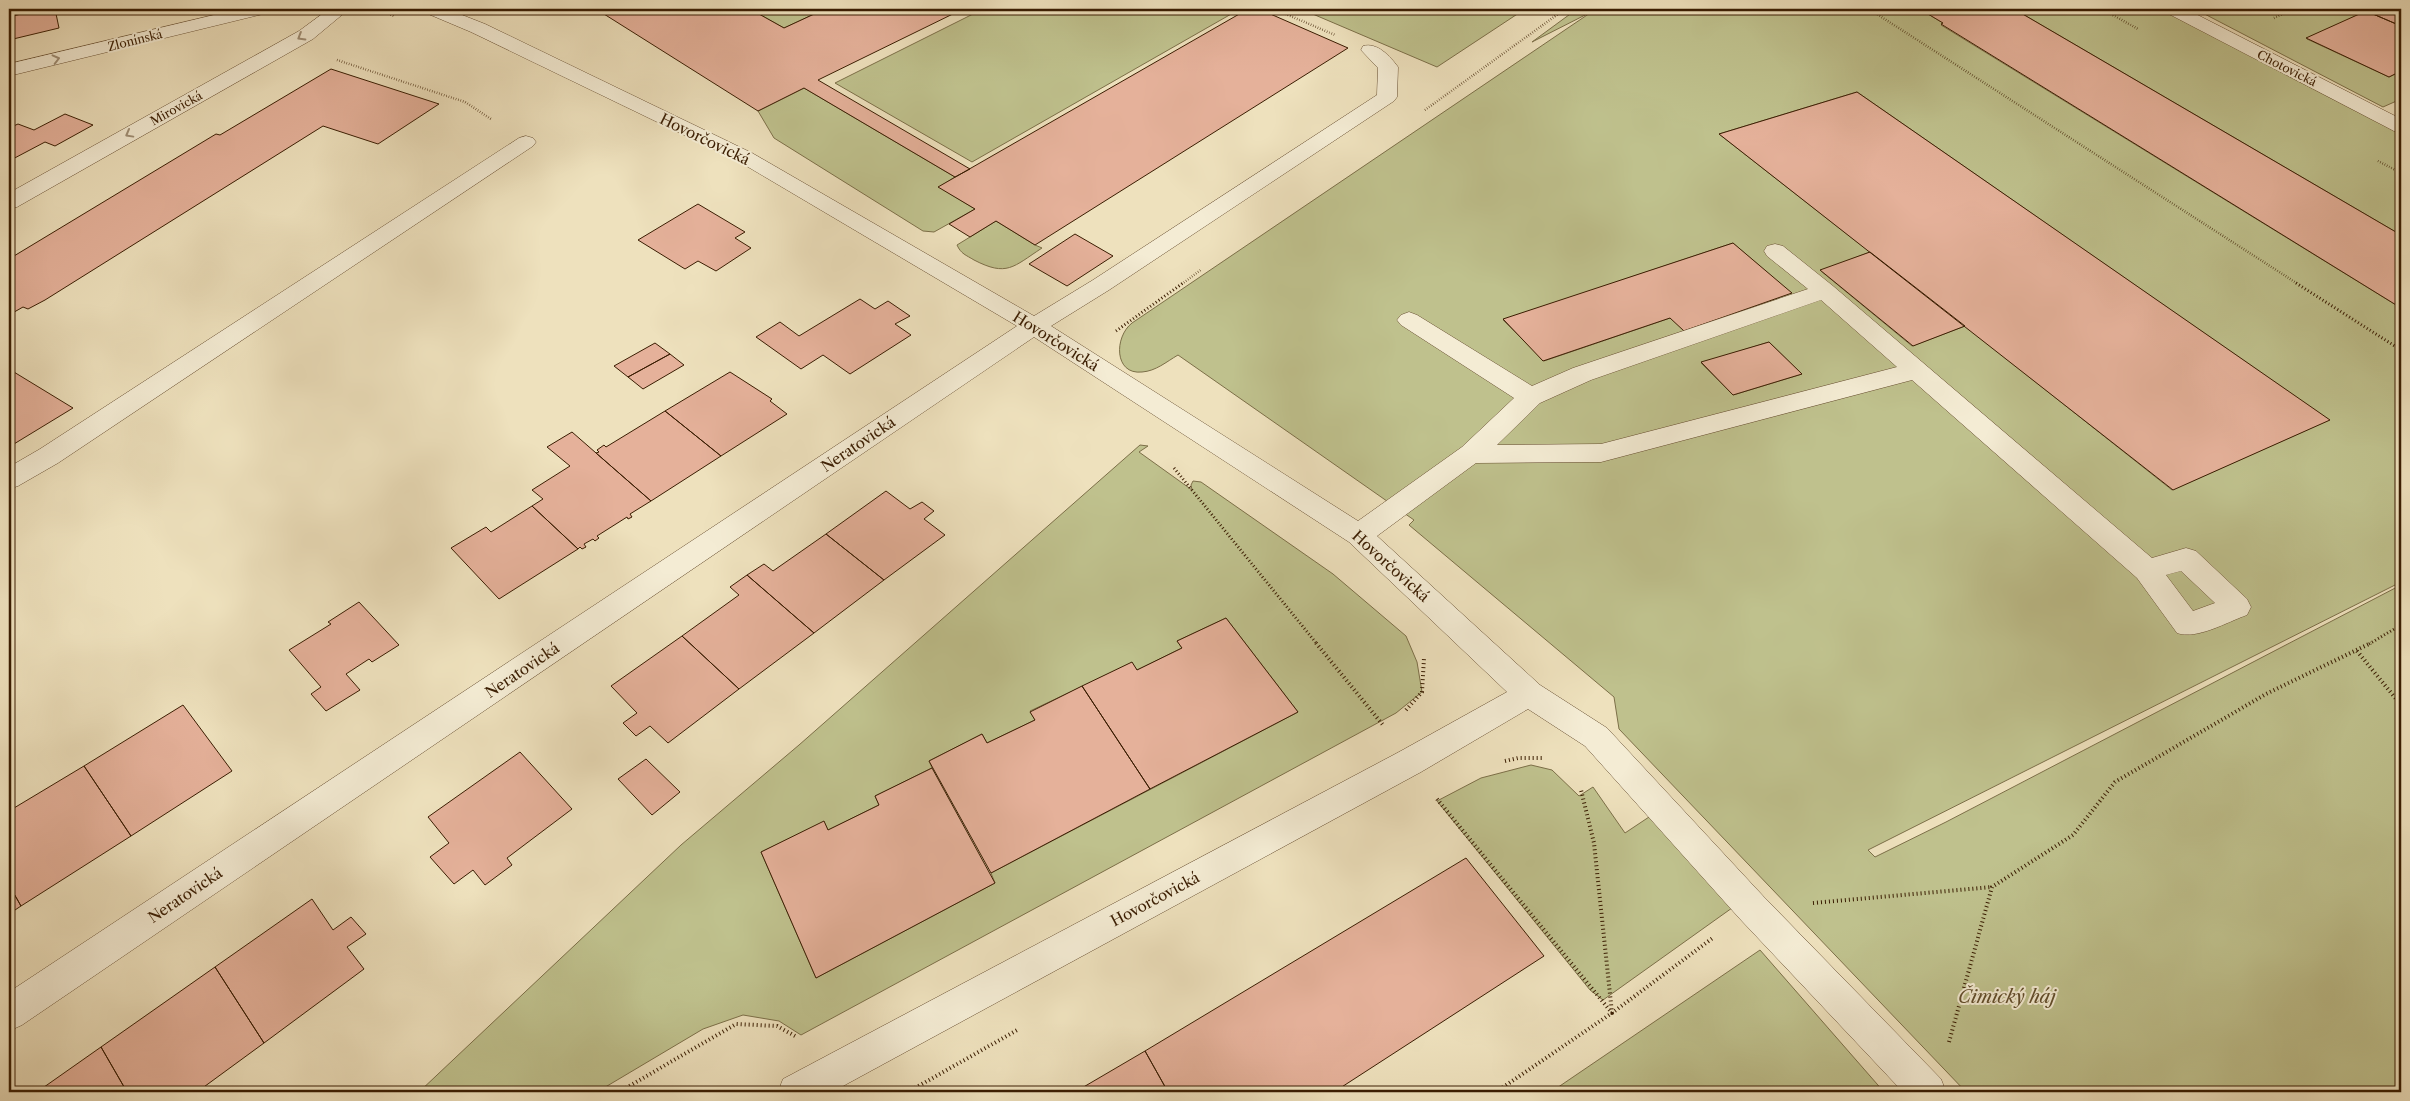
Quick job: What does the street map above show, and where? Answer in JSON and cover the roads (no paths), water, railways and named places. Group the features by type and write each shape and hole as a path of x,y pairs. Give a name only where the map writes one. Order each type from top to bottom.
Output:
{"street":[{"name":"Zlonínská","path":"9,70 261,9"},
{"name":"Mirovická","path":"9,202 306,35 340,9"},
{"name":"Hovorčovická","path":"432,9 478,28 745,158 1034,326 1359,535 1529,694 1410,762 796,1092"},
{"name":"Chotovická","path":"2173,9 2401,127"},
{"name":"Neratovická","path":"9,1013 1034,326 1109,280 1386,97 1388,67 1370,50"},
{"path":"9,479 49,456 526,142"},
{"path":"1775,250 1917,370 2147,570"},
{"path":"1359,535 1470,454 1531,396 1582,374 1825,291"},
{"path":"1409,320 1531,396"},
{"path":"1470,454 1601,453 1917,370"},
{"path":"1529,694 1596,737 1752,908 1928,1092"}],"park label":[{"name":"Čimický háj","path":"2007,997"}]}
